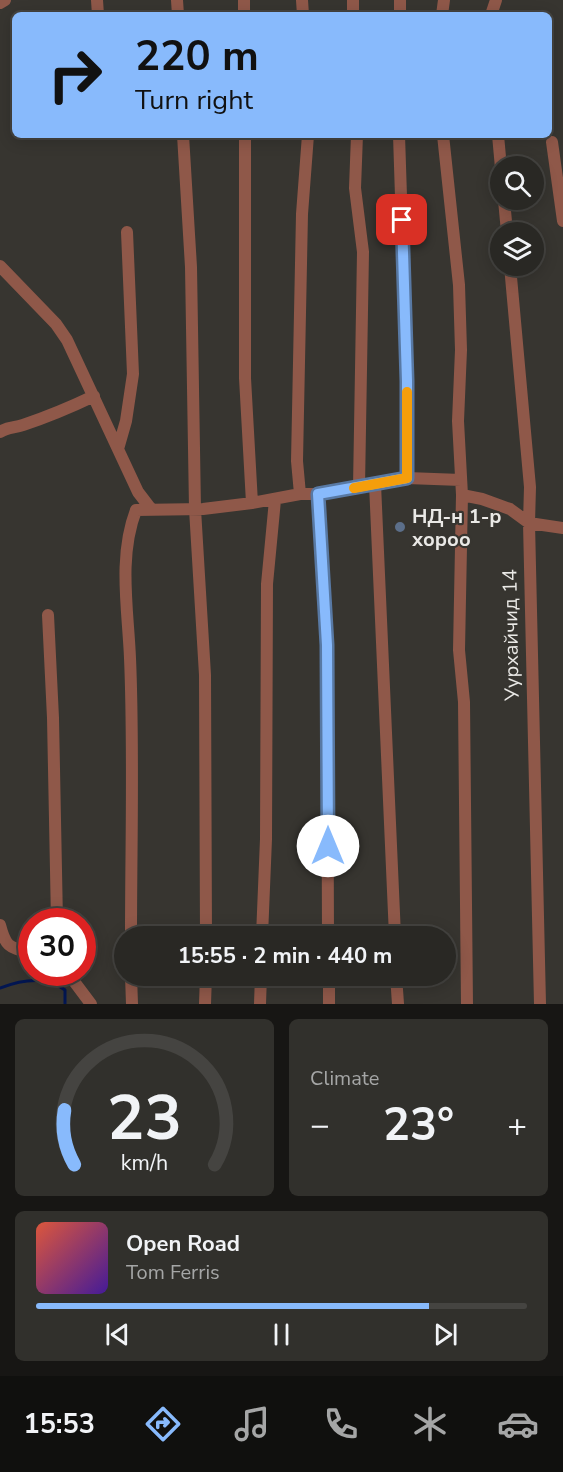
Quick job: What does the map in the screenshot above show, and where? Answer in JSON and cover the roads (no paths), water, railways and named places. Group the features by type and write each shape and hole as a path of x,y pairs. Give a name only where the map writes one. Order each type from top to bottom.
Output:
{"street":[{"path":"0,3 5,0"},
{"path":"183,138 191,267 195,509 205,675 206,926"},
{"path":"245,138 245,378 252,503"},
{"path":"300,494 297,461 302,226 308,138"},
{"path":"357,138 355,188 363,252 359,487"},
{"path":"399,138 407,381 407,478"},
{"path":"443,138 459,285 461,350 458,421 462,495 459,650 464,702 467,1004"},
{"path":"498,138 500,156"},
{"path":"552,142 563,221"},
{"path":"118,449 126,421 133,375 127,232"},
{"path":"0,266 56,324 67,340 138,492 150,509"},
{"name":"Уурхайчид 14","path":"511,276 530,488 528,523 540,1004"},
{"path":"0,432 7,427 21,426 59,412 94,396"},
{"path":"131,926 130,658 126,545 136,510 195,509 252,503 407,478 461,480"},
{"path":"375,484 395,926"},
{"path":"318,494 327,645 328,926"},
{"path":"462,495 510,509 528,523 563,528"},
{"path":"262,926 266,839 267,584 275,500"},
{"path":"48,615 53,718 57,908"},
{"path":"0,925 2,942 10,948 18,949"},
{"path":"78,986 91,1004"},
{"path":"131,986 132,1004"},
{"path":"205,1004 206,986"},
{"path":"260,1004 261,986"},
{"path":"329,986 329,1004"},
{"path":"397,986 398,1004"}],"waterway":[{"path":"0,988 33,980 50,982 65,990 65,1004"}],"place":[{"name":"НД-н 1-р хороо","path":"400,527"}]}
